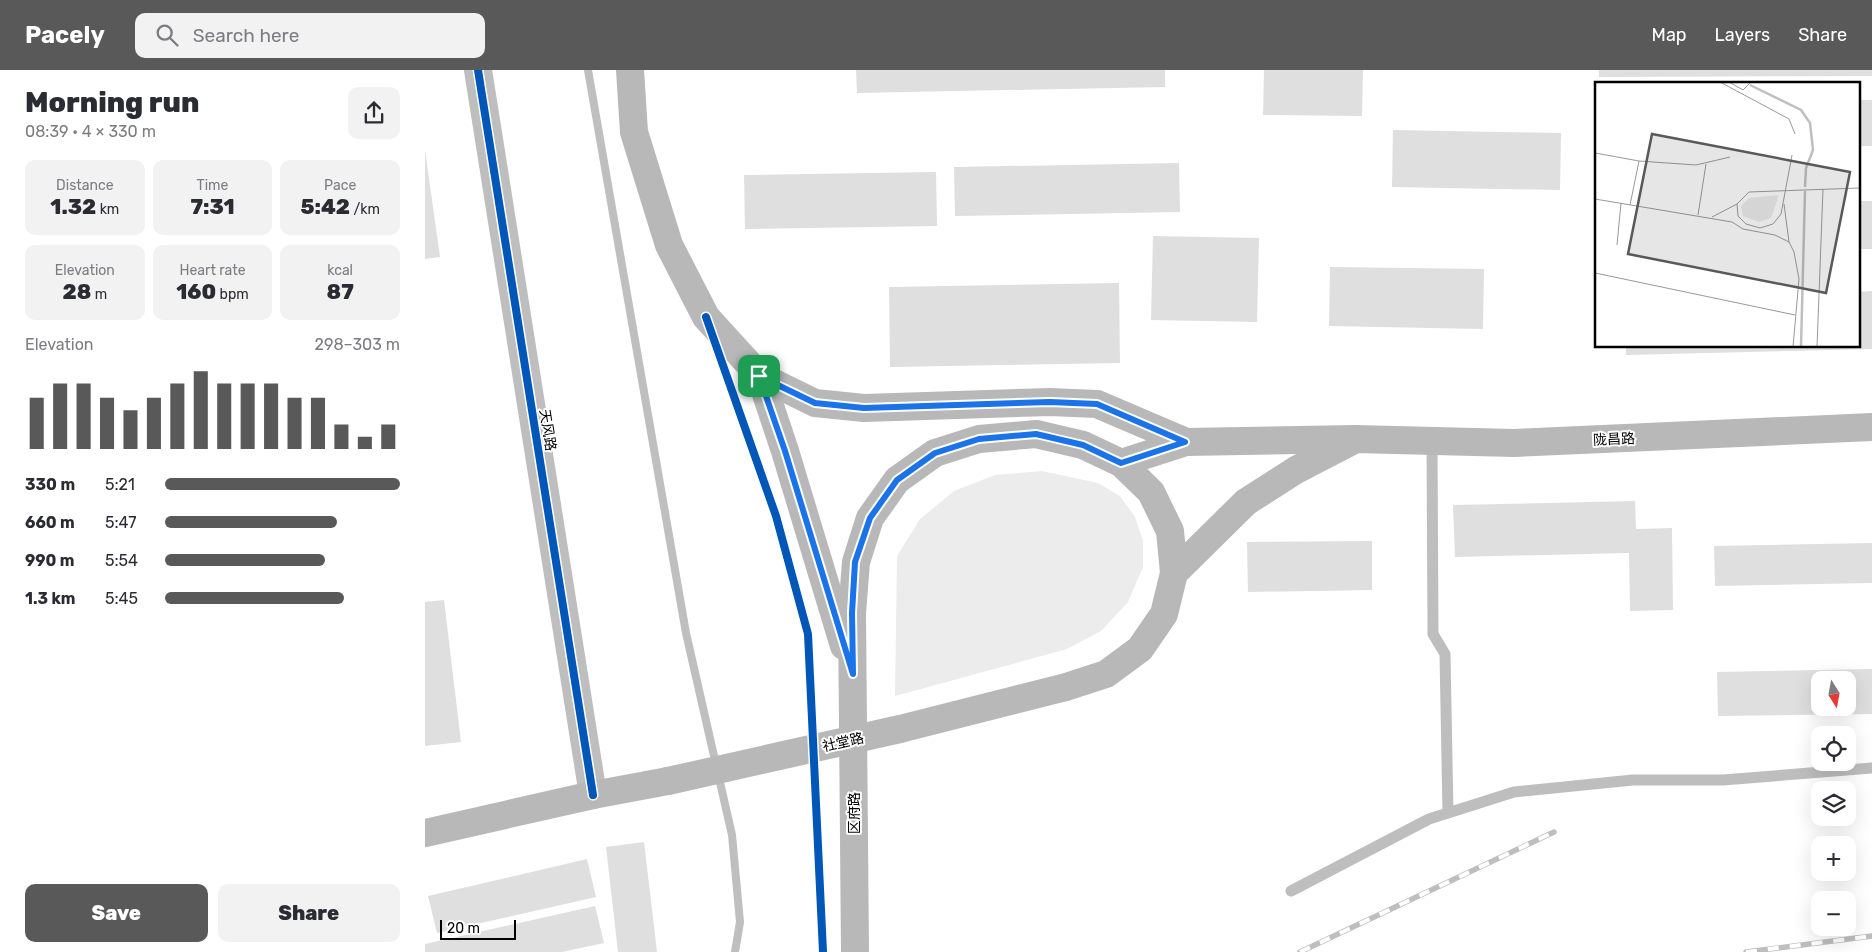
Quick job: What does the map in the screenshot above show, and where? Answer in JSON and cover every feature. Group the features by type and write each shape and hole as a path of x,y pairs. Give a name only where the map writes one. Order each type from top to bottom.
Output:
{"main road":[{"path":"631,70 634,132 669,244 706,317 759,376 815,403 864,408 1050,402 1097,404 1185,442"},
{"path":"759,376 785,451 853,674"},
{"name":"陇昌路","path":"1185,442 1355,439 1514,443 1872,426"},
{"name":"区府路","path":"855,952 852,613 855,562 870,518 897,480 935,453 979,439 1036,434 1083,445 1121,463 1151,492 1170,530 1174,573"},
{"path":"1174,573 1246,502 1296,470 1355,439"},
{"path":"1121,463 1185,442"},
{"name":"社堂路","path":"425,833 901,729 1066,687 1106,674 1140,649 1164,614 1174,573"}],"street":[{"name":"天风路","path":"478,70 593,795"}],"lane":[{"path":"1433,441 1433,634 1445,654 1448,813"},
{"path":"1291,891 1429,819 1514,792 1633,780 1723,780 1872,768"}],"shaded area":[{"path":"1042,471 1098,483 1120,496 1135,517 1143,541 1143,567 1128,602 1101,631 1067,649 895,696 897,556 920,519 954,491 995,475"}],"building":[{"path":"856,70 1165,70 1165,87 857,93"},
{"path":"1264,70 1363,70 1362,116 1263,115"},
{"path":"1599,70 1872,70 1872,76 1599,77"},
{"path":"1859,100 1872,100 1872,146 1859,146"},
{"path":"1393,130 1561,133 1560,190 1392,187"},
{"path":"425,150 440,257 425,259"},
{"path":"1179,163 1180,212 955,216 954,167"},
{"path":"936,172 937,226 745,229 744,175"},
{"path":"1859,201 1872,201 1872,249 1859,249"},
{"path":"1153,236 1259,238 1257,322 1151,320"},
{"path":"1330,267 1484,269 1483,329 1329,326"},
{"path":"1119,283 1120,363 890,367 889,287"},
{"path":"1872,291 1872,349 1626,355 1626,348 1859,348 1859,292"},
{"path":"1635,501 1636,529 1672,528 1673,610 1630,611 1629,553 1455,557 1453,505"},
{"path":"1372,541 1372,590 1248,592 1247,542"},
{"path":"1872,543 1872,583 1715,586 1714,546"},
{"path":"444,600 461,742 425,746 425,602"},
{"path":"1872,669 1872,714 1856,714 1856,671 1811,671 1811,715 1718,716 1717,672"},
{"path":"644,842 657,952 618,952 606,847"},
{"path":"587,859 596,897 437,933 428,896"},
{"path":"595,906 604,943 562,952 425,952 425,944"}],"waterway":[{"path":"588,70 686,633 732,835 740,922 735,952"}],"railway":[{"path":"1300,952 1554,832"},
{"path":"1746,952 1872,936"}],"cycle path":[{"path":"478,70 593,795"},
{"path":"706,317 776,516 808,634 823,952"}],"route":[{"path":"759,376 815,403 864,408 1050,402 1097,404 1185,442 1121,463 1083,445 1036,434 979,439 935,453 897,480 870,518 855,562 852,613 853,674 785,451 759,376"}]}
